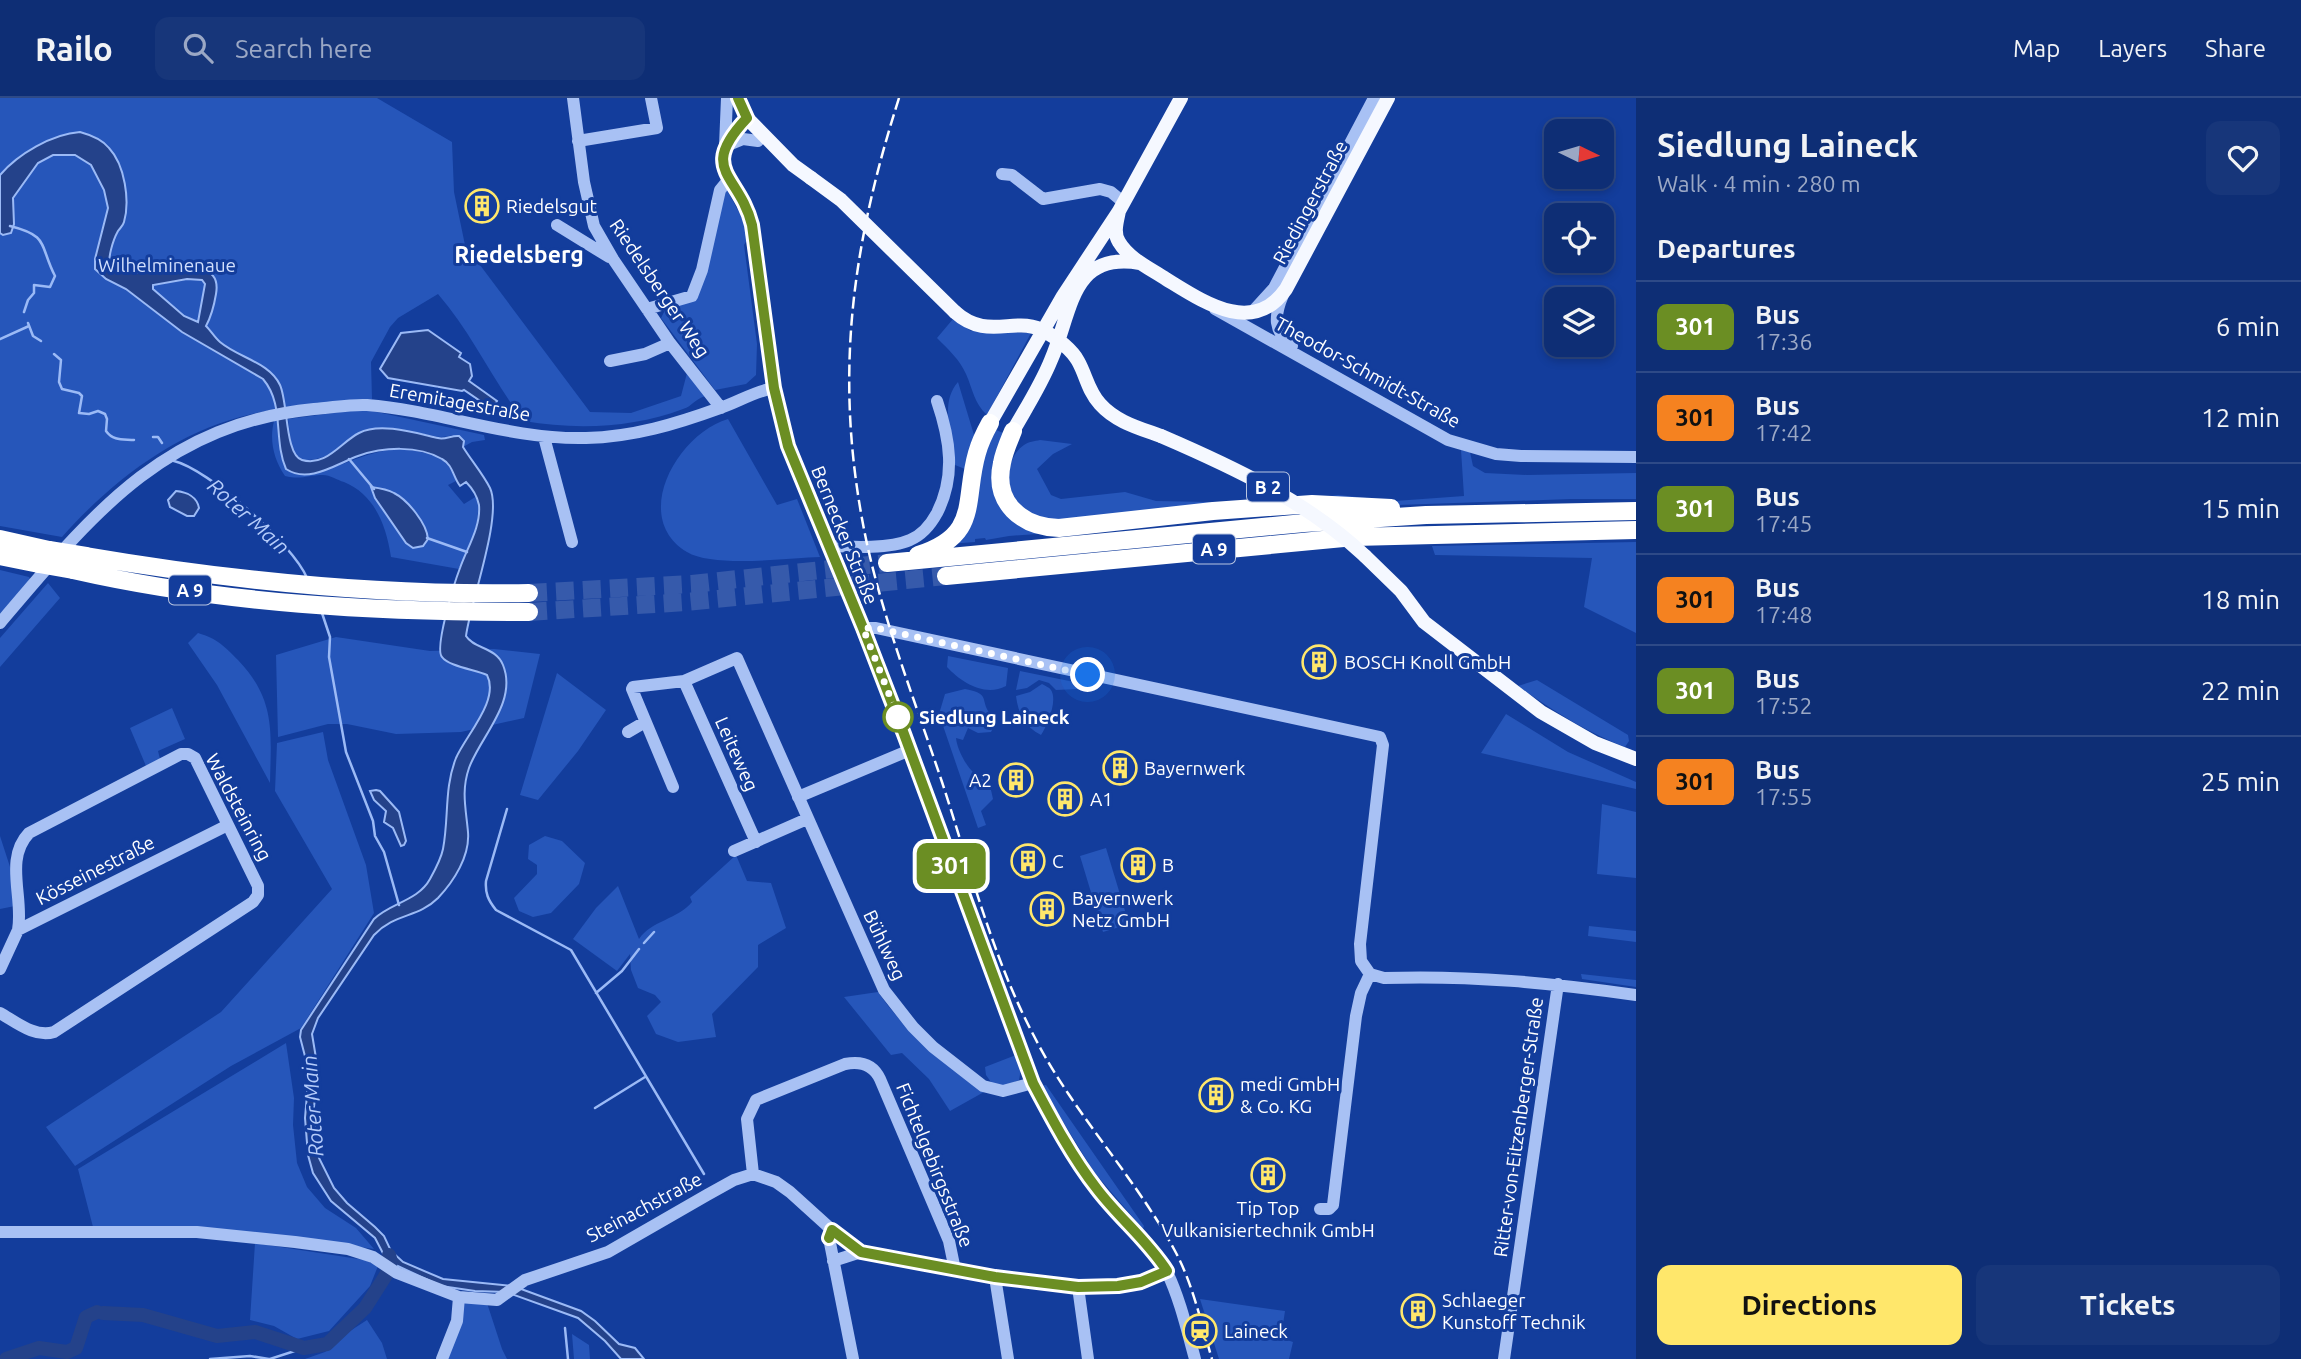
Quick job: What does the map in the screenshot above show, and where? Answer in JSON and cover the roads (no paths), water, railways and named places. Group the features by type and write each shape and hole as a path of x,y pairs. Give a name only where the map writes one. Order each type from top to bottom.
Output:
{"highway":[{"name":"A 9","path":"990,423 976,454 970,504 956,533 939,547 887,564 1304,523 1426,515 1636,511"},
{"path":"1013,431 1001,464 1001,485 1016,514 1040,526 1067,527 1213,511 1312,504 1399,509 1426,515"},
{"name":"A 9","path":"946,576 1354,537 1610,530 1636,532"},
{"name":"A 9","path":"0,539 73,570 159,586 362,608 435,601"},
{"name":"A 9","path":"0,556 86,556 218,577 356,590 435,601 487,603 529,612"},
{"name":"A 9","path":"487,603 529,593"}],"main road":[{"path":"738,98 747,118"},
{"path":"990,423 1083,262 1121,206 1181,98"},
{"name":"Riedingerstraße","path":"1253,312 1270,305 1286,289 1388,98"},
{"name":"B 2","path":"747,118 793,165 841,200 963,319 980,326 1026,326 1043,330 1078,360 1091,391 1105,410 1121,421 1224,464 1267,487 1318,520 1365,556 1401,591 1424,622 1532,705 1556,722 1595,743 1636,759"},
{"name":"Theodor-Schmidt-Straße","path":"1121,206 1117,238 1128,253 1215,308"},
{"path":"1013,431 1059,341 1072,297 1086,276 1112,260 1141,263"},
{"path":"1215,308 1229,312 1253,312"}],"street":[{"name":"Riedelsberger Weg","path":"573,98 594,226 670,343 721,408"},
{"path":"578,141 657,128 651,98"},
{"name":"Bernecker Straße","path":"727,98 722,162 746,206 752,225 774,388 788,446 863,628 876,628 1377,736 1383,745 1360,953 1365,969 1370,974"},
{"name":"Riedingerstraße","path":"1253,312 1274,288 1374,98"},
{"path":"725,146 747,118"},
{"path":"725,146 738,140 758,141"},
{"path":"1002,174 1012,175 1042,199 1100,189 1111,192 1121,206"},
{"path":"647,309 692,296 702,270 720,190 729,179"},
{"path":"557,225 613,259"},
{"path":"1286,289 1276,312 1277,327 1285,341 1309,359"},
{"name":"Theodor-Schmidt-Straße","path":"1215,308 1229,318 1309,359 1423,428 1470,447 1496,454 1521,456 1636,457"},
{"path":"610,361 646,354 670,343"},
{"name":"Eremitagestraße","path":"0,623 98,512 121,491 171,456 220,430 288,412 363,404 428,412 544,437 584,438 630,434 678,423 774,388"},
{"path":"829,546 868,546 910,540 923,532 933,519 947,488 950,473 944,423 937,401"},
{"path":"544,437 572,542"},
{"path":"863,628 1033,1083 1096,1188 1157,1255 1167,1271 1195,1359"},
{"name":"Bühlweg","path":"684,681 737,658 881,984 896,1006 933,1046 983,1086 1003,1091 1033,1083"},
{"path":"674,787 632,692 634,687 684,681"},
{"name":"Leiteweg","path":"684,681 756,842"},
{"path":"628,732 645,722"},
{"path":"798,797 910,750"},
{"name":"Waldsteinring","path":"0,1013 36,1033 54,1032 253,902 258,895 258,886 195,758 181,754 29,833 22,840 15,860 21,914 18,930"},
{"path":"734,850 807,819"},
{"name":"Kösseinestraße","path":"18,930 228,825"},
{"path":"0,969 18,930"},
{"path":"1320,1209 1329,1209 1333,1205 1356,1016 1361,993 1370,974 1384,978 1477,977 1558,984 1636,995"},
{"name":"Ritter-von-Eitzenberger-Straße","path":"1504,1359 1558,984"},
{"name":"Fichtelgebirgsstraße","path":"753,1174 747,1119 756,1100 848,1063 869,1065 877,1072 949,1241 955,1270"},
{"path":"753,1174 776,1182 790,1192 861,1252 995,1277 1078,1287 1131,1284 1167,1271"},
{"name":"Steinachstraße","path":"0,1232 197,1232 348,1249 373,1257 397,1273 459,1297 497,1300 525,1280 608,1252 734,1180 753,1174"},
{"path":"832,1230 829,1238 853,1359"},
{"path":"833,1261 861,1252"},
{"path":"995,1277 1008,1359"},
{"path":"1078,1287 1088,1359"},
{"path":"442,1359 457,1321 459,1297"}],"water":[{"path":"80,132 103,142 114,155 122,173 126,213 124,223 112,244 110,269 123,273 140,273 194,268 207,271 215,279 216,294 206,326 220,342 275,377 283,393 290,439 297,456 302,460 318,460 359,433 377,428 441,438 459,436 464,441 463,447 490,488 493,501 489,538 466,636 500,659 506,679 506,692 496,719 469,768 465,792 468,841 464,859 450,884 438,898 423,909 390,923 374,935 318,1018 312,1034 318,1070 314,1107 316,1143 319,1158 334,1188 384,1236 391,1251 403,1262 443,1279 513,1286 581,1311 619,1344 635,1348 644,1359 621,1359 578,1318 506,1292 441,1286 387,1261 375,1238 331,1201 313,1173 308,1155 305,1118 307,1064 300,1037 301,1030 374,919 418,892 430,879 443,849 452,769 486,706 489,695 487,675 450,663 442,657 440,651 446,614 457,575 476,529 479,505 471,487 466,482 460,486 446,462 422,451 378,451 313,474 295,473 286,469 280,446 277,411 270,389 263,379 182,332 95,269 108,208 104,190 91,165 75,155 53,155 38,163 13,198 14,224 11,233 0,233 0,175 36,146","holes":["187,279 202,280 205,284 198,322 184,316 153,289 153,285"]},
{"path":"428,330 461,353 459,357 470,364 472,376 469,381 497,401 492,409 464,390 388,378 380,369 401,333"},
{"path":"371,487 399,496 411,507 427,533 428,539 423,546 413,548 406,543 375,498"},
{"path":"176,491 194,498 199,508 194,516 187,516 170,507 168,500"},
{"path":"376,790 399,812 406,841 404,845 401,846 393,828 384,822 386,811 374,800 370,791"}],"waterway":[{"name":"Roter Main","path":"10,226 38,238 55,276 50,287 34,285 34,293 24,312"},
{"name":"Roter Main","path":"28,323 33,336 41,341"},
{"path":"0,339 29,326"},
{"name":"Roter Main","path":"54,354 61,360 59,382 62,389 82,396 79,413 98,411 105,414 106,431 109,434 119,439 134,440"},
{"name":"Roter Main","path":"153,437 158,437 162,443"},
{"name":"Roter Main","path":"349,459 374,489"},
{"name":"Roter Main","path":"174,461 207,478 248,510 285,546 307,578"},
{"name":"Roter Main","path":"427,538 467,552"},
{"name":"Roter Main","path":"322,613 330,637 329,657 346,752 373,821 375,836 384,852 399,905"},
{"path":"507,809 486,881 489,900 496,910 571,950 704,1174"},
{"path":"644,943 654,932"},
{"path":"596,993 622,971 639,949"},
{"path":"595,1108 645,1077"},
{"name":"Roter Main","path":"103,1313 143,1315 217,1336 255,1332 304,1348 327,1344 365,1308 386,1275 391,1262 389,1255"},
{"name":"Roter Main","path":"6,1359 39,1348 67,1352 76,1348 86,1317 97,1312"},
{"path":"565,1328 568,1359"},
{"path":"270,1359 304,1348"},
{"path":"210,1359 250,1356 269,1359"}],"tunnel":[{"path":"529,593 692,584 887,563"},
{"path":"529,612 686,602 946,576"}],"railway":[{"path":"899,98 882,155 858,265 849,373 857,485 874,574 983,911 1019,1006 1067,1091 1141,1196 1175,1251 1192,1290 1212,1359"}],"place":[{"name":"Riedelsgut","path":"482,206"},
{"name":"BOSCH Knoll GmbH","path":"1319,662"},
{"name":"Siedlung Laineck","path":"898,717"},
{"name":"Bayernwerk","path":"1120,768"},
{"name":"A2","path":"1016,780"},
{"name":"A1","path":"1065,799"},
{"name":"C","path":"1028,861"},
{"name":"B","path":"1138,865"},
{"name":"Bayernwerk Netz GmbH","path":"1047,909"},
{"name":"medi GmbH & Co. KG","path":"1216,1095"},
{"name":"Tip Top Vulkanisiertechnik GmbH","path":"1268,1175"},
{"name":"Schlaeger Kunstoff Technik","path":"1418,1311"},
{"name":"Laineck","path":"1200,1331"}],"district":[{"name":"Riedelsberg","path":"519,254"}],"park label":[{"name":"Wilhelminenaue","path":"167,265"}]}
